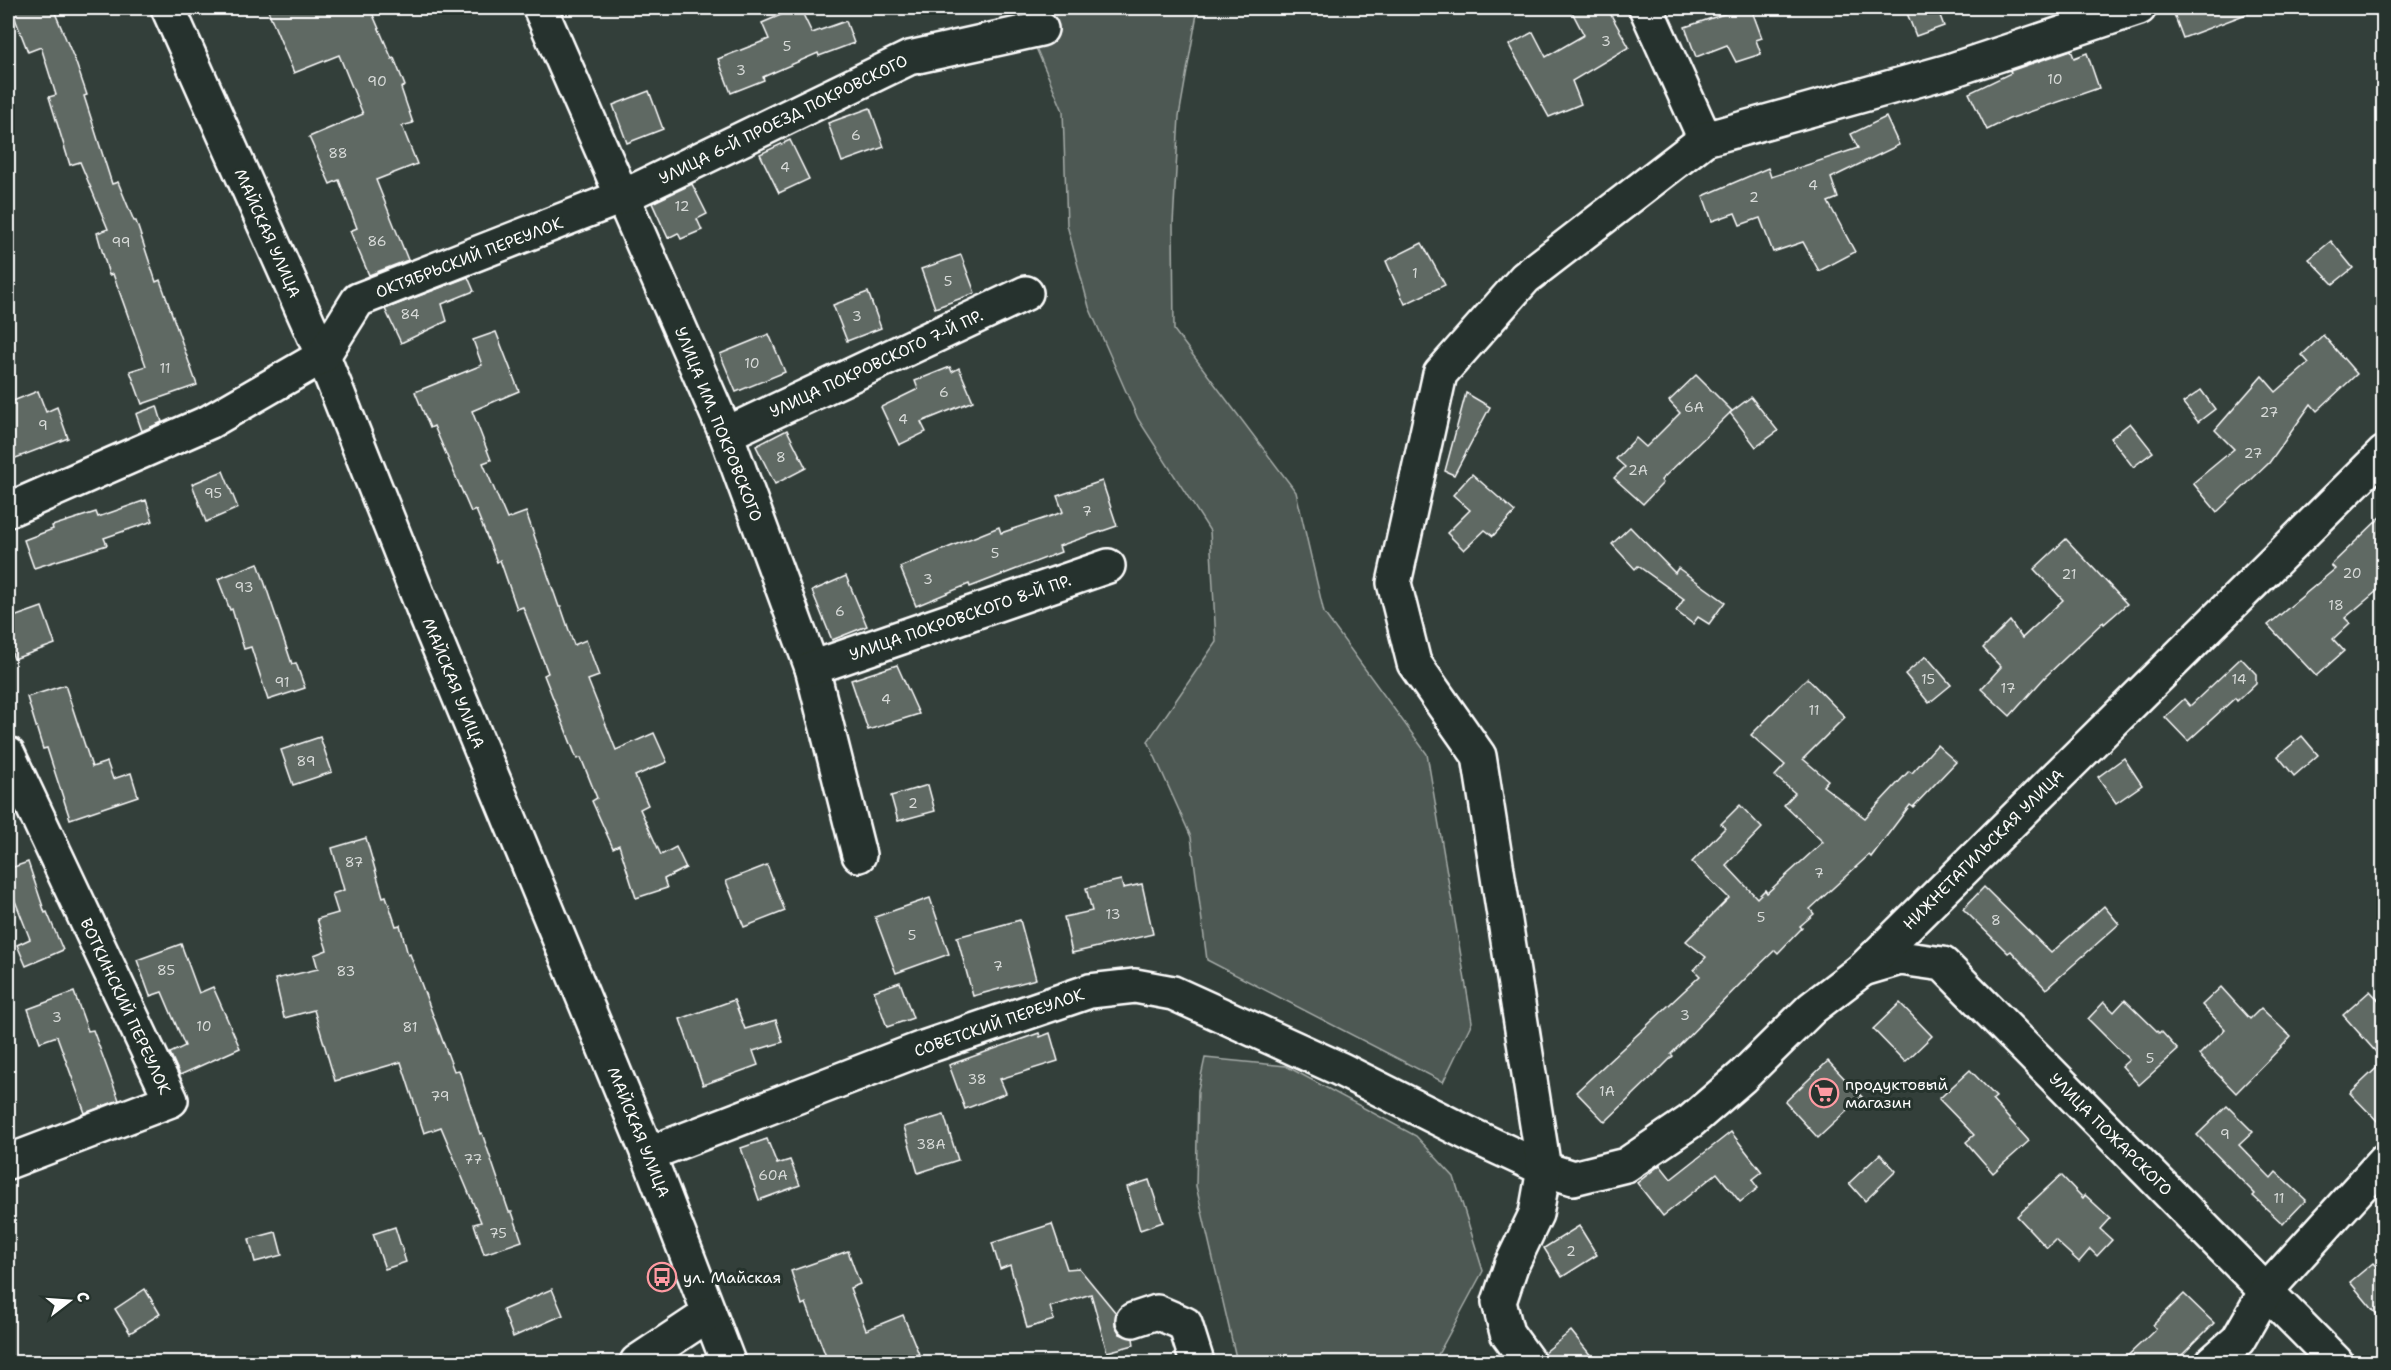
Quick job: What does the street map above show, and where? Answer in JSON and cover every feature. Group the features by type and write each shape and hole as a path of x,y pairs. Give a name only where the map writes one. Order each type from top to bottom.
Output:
{"street":[{"name":"МАЙСКАЯ УЛИЦА","path":"168,8 322,356 428,621 648,1154 728,1362"},
{"name":"УЛИЦА ИМ. ПОКРОВСКОГО","path":"540,8 628,194 726,434 812,668 859,855"},
{"path":"1646,8 1705,139"},
{"path":"1528,1362 1508,1333 1499,1302 1511,1266 1536,1214 1544,1169 1479,756 1414,663 1394,583 1440,374 1525,278 1705,139 1949,71 2139,8"},
{"name":"УЛИЦА 6-Й ПРОЕЗД ПОКРОВСКОГО","path":"628,194 909,58 1041,29"},
{"name":"ОКТЯБРЬСКИЙ ПЕРЕУЛОК","path":"8,510 209,422 322,356 358,300 628,194"},
{"name":"УЛИЦА ПОКРОВСКОГО 7-Й ПР.","path":"726,434 1026,292"},
{"name":"НИЖНЕТАГИЛЬСКАЯ УЛИЦА","path":"1544,1169 1573,1178 1626,1165 1691,1120 1742,1077 1812,1008 1863,969 2384,453"},
{"name":"УЛИЦА ПОКРОВСКОГО 8-Й ПР.","path":"812,668 1108,566"},
{"name":"ВОТКИНСКИЙ ПЕРЕУЛОК","path":"8,754 171,1100 8,1162"},
{"name":"УЛИЦА ПОЖАРСКОГО","path":"1863,969 1900,958 1943,964 2336,1362"},
{"name":"СОВЕТСКИЙ ПЕРЕУЛОК","path":"648,1154 945,1040 1090,991 1135,986 1173,993 1340,1069 1544,1169"},
{"path":"2213,1362 2238,1340 2266,1291 2384,1161"},
{"path":"1133,1320 1157,1312 1185,1324 1197,1362"},
{"path":"637,1362 710,1314"}],"shaded area":[{"path":"1019,8 1198,8 1179,116 1173,224 1174,330 1296,492 1324,613 1427,754 1472,1022 1443,1082 1207,960 1191,837 1148,741 1216,642 1210,531 1138,419 1089,307 1067,225 1063,111"},
{"path":"1205,1058 1286,1066 1416,1136 1454,1177 1483,1271 1434,1362 1237,1362 1196,1186 1198,1090"}],"building":[{"path":"11,8 53,8 87,95 84,96 112,184 118,182 134,221 136,221 156,282 160,280 197,385 142,404 130,371 146,366 113,274 109,275 97,233 108,229 80,162 70,165 49,97 56,95 41,47 28,52"},
{"path":"267,8 370,8 405,86 401,88 413,123 402,126 417,164 376,180 408,260 369,275 350,231 357,228 339,180 330,184 309,137 363,114 339,55 294,73"},
{"path":"800,8 812,33 846,21 854,43 819,56 818,53 763,77 764,80 731,93 718,59 769,39 762,23"},
{"path":"1570,8 1607,8 1629,47 1572,81 1581,104 1549,117 1509,45 1533,32 1546,57 1584,35"},
{"path":"1742,8 1751,8 1762,38 1756,40 1761,54 1736,62 1727,45 1696,57 1685,27"},
{"path":"1905,8 1937,8 1944,26 1916,36"},
{"path":"2190,8 2257,8 2257,10 2183,38 2174,14"},
{"path":"2071,50 2074,58 2087,53 2099,88 2009,119 1987,130 1969,93 2011,73 2010,71"},
{"path":"649,91 663,129 627,143 613,105"},
{"path":"870,108 884,147 842,162 828,123"},
{"path":"1886,117 1899,145 1831,178 1838,198 1828,202 1855,252 1819,271 1803,242 1773,252 1760,218 1740,225 1735,213 1712,221 1703,196 1768,168 1771,177 1858,148 1851,134"},
{"path":"790,140 809,179 779,193 760,154"},
{"path":"692,184 707,214 697,219 702,230 681,239 678,233 668,238 652,203"},
{"path":"2331,241 2353,268 2333,284 2309,259"},
{"path":"1422,243 1445,285 1405,304 1386,261"},
{"path":"961,255 975,293 935,308 921,269"},
{"path":"468,277 474,291 442,304 447,321 401,343 385,309"},
{"path":"868,292 881,328 847,341 833,305"},
{"path":"496,332 519,391 472,411 491,460 483,463 507,519 526,512 574,645 586,640 599,676 588,680 616,750 654,733 667,762 635,776 648,805 640,809 661,855 676,847 686,868 664,879 667,888 636,898 619,845 613,848 592,801 597,798 581,758 577,759 544,675 548,673 523,607 517,609 500,560 497,562 476,510 471,512 434,426 430,428 415,392 482,365 473,340"},
{"path":"769,334 785,372 736,392 720,354"},
{"path":"2323,335 2357,374 2317,411 2311,404 2269,463 2217,512 2193,483 2234,449 2215,430 2262,376 2276,392 2309,363 2302,355"},
{"path":"950,367 952,372 959,368 973,401 921,422 926,432 899,445 881,407 918,389 915,381"},
{"path":"1696,375 1732,411 1661,480 1663,483 1643,504 1614,478 1625,467 1616,459 1636,438 1646,447 1680,413 1669,401"},
{"path":"2201,390 2215,409 2198,422 2183,403"},
{"path":"38,391 46,412 57,407 68,438 8,461 8,403"},
{"path":"1466,393 1490,407 1454,475 1445,471"},
{"path":"1751,397 1778,431 1756,447 1730,413"},
{"path":"157,406 162,422 142,431 136,414"},
{"path":"2130,423 2153,452 2133,467 2111,438"},
{"path":"787,430 806,468 775,484 756,446"},
{"path":"223,471 238,508 206,522 192,484"},
{"path":"1472,474 1515,512 1493,536 1485,530 1464,550 1447,533 1470,510 1453,495"},
{"path":"1102,481 1117,526 1059,546 1061,552 970,587 969,584 916,606 900,567 999,527 1001,533 1063,512 1057,496"},
{"path":"146,500 153,521 104,538 107,545 34,568 24,540 53,529 52,526 96,512 98,517"},
{"path":"2384,514 2384,585 2345,618 2350,623 2333,639 2344,651 2316,676 2268,625 2335,569 2331,565"},
{"path":"1630,527 1675,573 1678,568 1725,602 1709,624 1698,617 1693,624 1676,611 1684,599 1638,566 1635,569 1612,544"},
{"path":"2066,539 2127,604 2104,624 2103,622 2045,677 2010,716 1981,689 2001,667 1983,648 2010,621 2022,638 2063,600 2034,569"},
{"path":"258,563 292,664 296,663 305,688 268,700 251,647 244,649 232,609 230,610 218,579"},
{"path":"846,576 867,626 832,640 812,591"},
{"path":"42,607 55,644 14,659 8,641 8,619"},
{"path":"1926,656 1951,685 1929,703 1905,674"},
{"path":"2241,658 2256,674 2256,683 2237,701 2235,698 2188,741 2165,717 2184,699 2190,706"},
{"path":"897,665 919,714 868,730 851,680"},
{"path":"1807,678 1845,717 1803,759 1828,780 1823,786 1865,818 1909,771 1912,773 1937,745 1956,762 1913,807 1910,805 1871,857 1869,855 1810,909 1814,914 1800,926 1802,928 1778,953 1775,950 1748,976 1671,1054 1673,1056 1605,1122 1576,1092 1700,976 1694,970 1706,957 1686,941 1729,898 1692,862 1725,828 1721,824 1740,805 1762,828 1726,865 1757,898 1765,890 1767,893 1823,842 1784,805 1795,793 1775,776 1785,765 1751,735"},
{"path":"65,685 92,767 107,762 113,779 131,773 138,796 70,819 47,748 43,749 27,697"},
{"path":"2302,736 2318,755 2294,776 2278,756"},
{"path":"320,737 332,772 293,785 281,750"},
{"path":"2124,758 2142,785 2116,803 2098,777"},
{"path":"928,785 935,811 898,821 891,796"},
{"path":"366,838 383,897 386,896 396,926 400,925 408,955 410,954 454,1071 459,1070 480,1134 482,1133 509,1212 512,1212 522,1241 484,1254 474,1224 481,1222 441,1127 424,1133 401,1062 335,1081 314,1010 284,1018 275,979 318,969 314,955 327,950 317,919 338,913 332,894 344,890 332,848"},
{"path":"28,862 45,913 47,912 63,950 26,966 17,945 30,939 8,883 8,869"},
{"path":"767,865 785,911 744,927 726,881"},
{"path":"1121,880 1123,888 1142,884 1153,934 1072,953 1064,917 1092,911 1086,888"},
{"path":"1984,887 2051,953 2104,906 2119,924 2046,989 2011,951 2008,953 1963,909"},
{"path":"930,898 949,954 896,973 875,917"},
{"path":"1020,920 1036,979 973,996 957,937"},
{"path":"181,944 199,993 213,987 240,1048 180,1075 170,1053 185,1046 162,992 150,996 137,960"},
{"path":"900,982 913,1018 887,1027 874,991"},
{"path":"2221,987 2250,1019 2261,1008 2291,1037 2236,1093 2199,1055 2225,1029 2202,1005"},
{"path":"2370,991 2384,1006 2384,1061 2343,1015"},
{"path":"74,992 88,1031 93,1030 119,1100 85,1113 57,1036 40,1042 28,1009"},
{"path":"734,1000 745,1029 776,1020 783,1042 753,1051 758,1065 703,1085 680,1019"},
{"path":"2125,1000 2159,1033 2161,1031 2178,1050 2139,1085 2122,1066 2129,1060 2088,1019 2104,1002 2114,1012"},
{"path":"1900,1003 1932,1036 1905,1062 1873,1029"},
{"path":"1039,1033 1040,1037 1050,1033 1058,1061 1000,1079 1006,1093 965,1109 949,1065"},
{"path":"1828,1061 1862,1097 1818,1138 1785,1102"},
{"path":"2384,1061 2384,1128 2350,1093"},
{"path":"1970,1070 1996,1097 1992,1100 2029,1141 1993,1173 1966,1142 1974,1135 1939,1099"},
{"path":"2227,1106 2253,1132 2239,1145 2271,1178 2276,1172 2306,1200 2283,1224 2253,1196 2255,1194 2197,1135"},
{"path":"944,1115 958,1160 918,1173 904,1127"},
{"path":"1731,1132 1762,1172 1752,1180 1758,1188 1740,1202 1717,1173 1663,1216 1637,1183 1660,1165 1671,1179"},
{"path":"767,1139 777,1164 790,1160 800,1185 759,1200 741,1148"},
{"path":"1880,1154 1896,1171 1865,1201 1849,1183"},
{"path":"2061,1175 2083,1198 2085,1195 2110,1218 2100,1229 2112,1240 2097,1256 2090,1249 2079,1262 2055,1240 2047,1248 2017,1216"},
{"path":"1149,1180 1163,1222 1140,1230 1127,1187"},
{"path":"1052,1224 1067,1269 1079,1268 1116,1313 1115,1325 1120,1334 1133,1338 1134,1345 1107,1352 1091,1294 1050,1307 1054,1320 1027,1328 1010,1265 1000,1269 992,1243"},
{"path":"1579,1226 1597,1255 1562,1277 1544,1248"},
{"path":"395,1227 406,1262 385,1269 373,1234"},
{"path":"276,1232 282,1255 255,1262 249,1239"},
{"path":"848,1251 860,1284 850,1288 866,1330 903,1315 919,1354 899,1362 828,1362 806,1303 802,1305 791,1271"},
{"path":"2373,1263 2384,1276 2384,1323 2350,1282"},
{"path":"145,1289 160,1314 130,1333 115,1309"},
{"path":"552,1289 563,1315 513,1337 503,1310"},
{"path":"2184,1294 2214,1323 2175,1362 2121,1362 2156,1329 2153,1325"},
{"path":"1571,1331 1596,1362 1546,1362 1544,1353"}],"place":[{"name":"продуктовый магазин","path":"1824,1093"},
{"name":"ул. Майская","path":"662,1277"}]}
